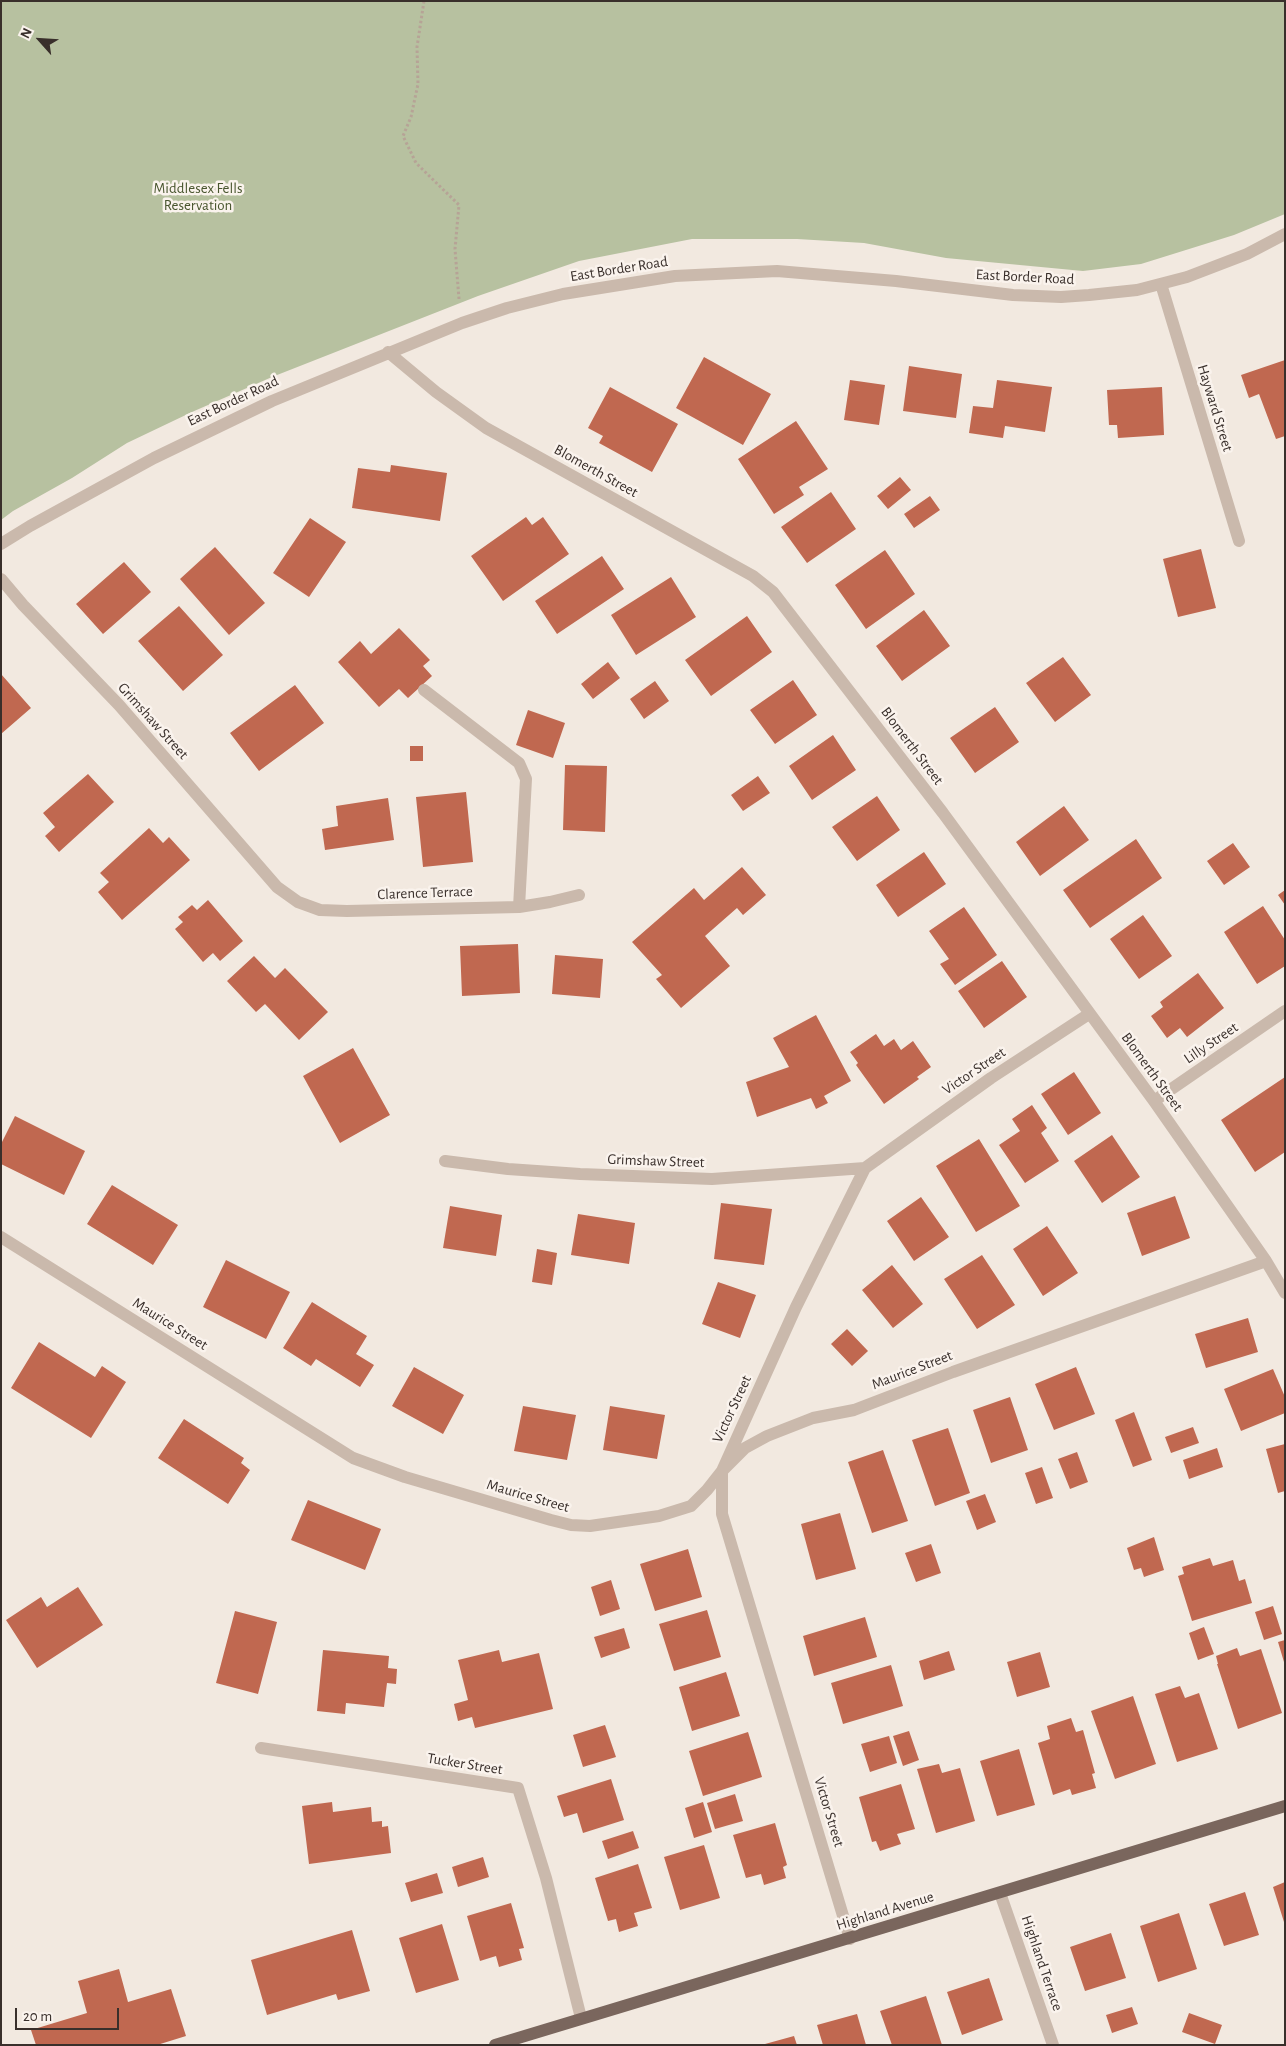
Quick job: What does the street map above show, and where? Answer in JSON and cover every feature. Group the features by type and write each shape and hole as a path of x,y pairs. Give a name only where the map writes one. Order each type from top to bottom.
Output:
{"main road":[{"name":"Highland Avenue","path":"495,2045 1285,1806"}],"street":[{"name":"East Border Road","path":"1,544 30,526 162,454 272,401 462,323 507,308 563,294 683,275 777,271 1061,297 1136,290 1160,284 1216,267 1247,254 1285,234"},
{"name":"Hayward Street","path":"1160,284 1239,541"},
{"name":"Blomerth Street","path":"388,352 436,392 486,428 736,566 768,587 943,813 1154,1101 1266,1261 1285,1293"},
{"name":"Grimshaw Street","path":"1,579 23,605 119,705 278,887"},
{"path":"424,690 519,763 526,780 519,907"},
{"name":"Clarence Terrace","path":"278,887 298,902 320,910 347,912 519,907 579,895"},
{"name":"Lilly Street","path":"1154,1101 1285,1011"},
{"name":"Victor Street","path":"850,1939 722,1514 722,1471 796,1307 865,1168 991,1078 1089,1014"},
{"name":"Grimshaw Street","path":"446,1161 508,1169 580,1174 712,1179 865,1168"},
{"name":"Maurice Street","path":"1,1237 353,1458 385,1470 551,1520 571,1525 590,1526 659,1516 690,1506 745,1448 767,1436 795,1425 813,1418 854,1410 953,1372 1266,1261"},
{"name":"Tucker Street","path":"261,1748 518,1788 546,1878 581,2018"},
{"name":"Highland Terrace","path":"1000,1893 1053,2045"}],"path":[{"path":"424,1 417,46 418,84 411,116 403,136 416,163 459,205 455,249 462,323"}],"green space":[{"name":"Middlesex Fells Reservation","path":"1,1 1285,1 1285,214 1234,235 1141,264 1083,271 946,258 864,243 797,239 692,239 579,261 478,296 272,377 192,412 127,443 1,520"}],"building":[{"path":"704,357 771,394 743,445 676,408"},
{"path":"1285,360 1285,436 1276,439 1259,394 1249,398 1241,375"},
{"path":"909,366 962,374 956,418 903,411"},
{"path":"850,380 885,385 879,425 844,420"},
{"path":"997,380 1052,387 1045,432 1005,426 1003,438 969,433 973,406 993,408"},
{"path":"610,387 678,424 652,472 599,443 603,436 588,428"},
{"path":"1162,387 1164,435 1118,438 1117,425 1109,425 1107,390"},
{"path":"796,421 828,469 799,487 804,495 774,514 738,459"},
{"path":"391,465 447,473 440,521 352,508 358,468 390,472"},
{"path":"900,477 911,490 888,509 877,496"},
{"path":"831,492 856,529 807,563 781,527"},
{"path":"930,496 940,510 914,528 904,514"},
{"path":"526,517 532,525 543,517 569,554 503,601 471,556"},
{"path":"310,518 346,542 309,597 273,573"},
{"path":"215,547 265,603 229,635 180,579"},
{"path":"1201,549 1216,608 1178,617 1163,559"},
{"path":"885,550 915,594 866,629 835,585"},
{"path":"602,556 624,589 557,634 535,601"},
{"path":"124,562 151,592 103,634 76,604"},
{"path":"671,577 696,617 636,655 611,615"},
{"path":"179,606 223,655 183,691 138,641"},
{"path":"924,610 950,646 902,681 876,646"},
{"path":"747,616 772,652 711,696 685,660"},
{"path":"399,628 430,660 423,666 432,676 408,698 399,689 379,707 338,662 360,641 371,654"},
{"path":"1063,657 1091,695 1055,722 1026,683"},
{"path":"608,662 620,678 593,699 581,684"},
{"path":"1,674 31,708 1,734"},
{"path":"793,680 817,715 775,744 750,710"},
{"path":"655,681 669,701 644,719 630,699"},
{"path":"295,685 324,723 259,771 230,733"},
{"path":"995,707 1019,742 975,773 950,738"},
{"path":"528,710 565,723 553,758 516,745"},
{"path":"833,735 856,770 812,800 789,766"},
{"path":"410,746 423,746 423,761 410,761"},
{"path":"565,765 607,766 605,832 563,830"},
{"path":"88,774 114,802 59,852 45,836 55,827 43,813"},
{"path":"758,776 770,793 743,811 731,795"},
{"path":"466,792 473,862 423,867 416,797"},
{"path":"877,796 900,830 857,861 832,827"},
{"path":"388,798 394,840 325,850 322,829 338,826 336,806"},
{"path":"1064,806 1089,840 1040,876 1016,842"},
{"path":"149,828 163,843 169,837 190,860 122,920 98,892 109,882 100,873"},
{"path":"1136,839 1162,878 1090,928 1063,890"},
{"path":"1233,843 1250,867 1224,885 1207,861"},
{"path":"924,852 946,884 898,917 876,885"},
{"path":"742,867 766,895 743,915 737,908 705,936 730,966 681,1008 656,979 662,975 632,942 694,888 704,900"},
{"path":"1285,890 1285,905 1278,895"},
{"path":"208,900 243,941 220,961 213,953 203,962 175,929 183,922 178,917 192,905 197,910"},
{"path":"1263,906 1285,940 1285,966 1257,984 1224,932"},
{"path":"964,907 997,955 955,985 940,964 949,959 929,931"},
{"path":"1143,915 1172,956 1139,979 1110,939"},
{"path":"518,944 520,993 462,996 460,946"},
{"path":"555,955 603,959 600,998 552,994"},
{"path":"254,956 275,978 285,968 328,1012 299,1040 265,1004 256,1012 227,981"},
{"path":"1002,961 1027,997 984,1028 958,991"},
{"path":"1198,973 1224,1008 1187,1037 1180,1028 1167,1038 1151,1016 1163,1007 1160,1002"},
{"path":"816,1015 851,1081 824,1096 828,1103 816,1109 811,1098 757,1117 746,1082 789,1067 773,1038"},
{"path":"876,1034 884,1046 894,1039 901,1050 913,1041 931,1067 917,1077 919,1079 884,1104 856,1065 858,1063 850,1052"},
{"path":"353,1048 390,1115 340,1143 303,1076"},
{"path":"1074,1072 1101,1113 1068,1135 1041,1094"},
{"path":"1285,1077 1285,1152 1255,1172 1221,1120"},
{"path":"1032,1105 1047,1128 1041,1133 1059,1161 1025,1183 999,1145 1020,1131 1012,1119"},
{"path":"15,1116 85,1151 64,1195 1,1164 1,1144"},
{"path":"1112,1135 1140,1177 1102,1203 1074,1161"},
{"path":"979,1139 1020,1206 976,1232 936,1166"},
{"path":"112,1185 178,1225 153,1265 87,1224"},
{"path":"1175,1196 1190,1238 1142,1256 1127,1213"},
{"path":"921,1197 949,1237 914,1261 887,1221"},
{"path":"721,1203 772,1209 764,1265 714,1259"},
{"path":"450,1206 502,1215 496,1256 443,1248"},
{"path":"578,1214 635,1223 629,1264 571,1255"},
{"path":"1047,1226 1078,1273 1043,1296 1013,1249"},
{"path":"537,1249 557,1253 552,1285 532,1282"},
{"path":"982,1255 1015,1305 977,1329 944,1279"},
{"path":"226,1260 290,1292 266,1339 203,1307"},
{"path":"892,1265 923,1304 893,1328 862,1290"},
{"path":"718,1282 756,1295 740,1338 702,1324"},
{"path":"312,1302 367,1336 356,1354 374,1365 360,1387 316,1359 311,1366 283,1348"},
{"path":"1248,1318 1258,1352 1206,1368 1195,1334"},
{"path":"847,1329 868,1351 852,1366 831,1344"},
{"path":"39,1342 95,1377 102,1366 126,1382 91,1438 11,1388"},
{"path":"414,1367 464,1395 443,1434 392,1406"},
{"path":"1076,1367 1095,1414 1054,1430 1035,1384"},
{"path":"1273,1369 1285,1397 1285,1413 1241,1431 1224,1389"},
{"path":"1010,1397 1028,1450 991,1463 973,1410"},
{"path":"523,1406 576,1415 567,1460 514,1451"},
{"path":"610,1406 665,1415 657,1459 603,1450"},
{"path":"1134,1412 1152,1460 1133,1467 1115,1420"},
{"path":"184,1419 244,1458 241,1463 250,1470 228,1504 158,1458"},
{"path":"1193,1427 1199,1443 1171,1453 1165,1437"},
{"path":"948,1428 970,1493 935,1506 912,1440"},
{"path":"1285,1444 1285,1491 1278,1493 1266,1449"},
{"path":"1217,1448 1223,1467 1189,1479 1183,1460"},
{"path":"883,1450 908,1521 872,1533 848,1462"},
{"path":"1077,1452 1088,1482 1070,1489 1058,1459"},
{"path":"1042,1467 1053,1498 1036,1504 1025,1473"},
{"path":"985,1494 996,1522 977,1530 966,1501"},
{"path":"308,1500 381,1529 365,1570 291,1540"},
{"path":"840,1513 856,1569 816,1580 801,1524"},
{"path":"1154,1537 1164,1570 1144,1577 1141,1568 1134,1570 1127,1548"},
{"path":"931,1544 941,1573 916,1582 905,1553"},
{"path":"688,1549 702,1597 655,1611 640,1564"},
{"path":"1210,1558 1213,1566 1233,1560 1239,1581 1245,1579 1252,1603 1192,1621 1178,1576 1184,1574 1182,1567"},
{"path":"611,1580 620,1609 600,1616 591,1587"},
{"path":"78,1587 103,1625 37,1668 6,1620 41,1597 47,1607"},
{"path":"1273,1606 1282,1634 1264,1640 1255,1612"},
{"path":"707,1610 721,1657 674,1671 659,1624"},
{"path":"235,1611 277,1622 258,1694 216,1683"},
{"path":"865,1617 877,1657 814,1676 803,1636"},
{"path":"1204,1627 1214,1654 1198,1660 1189,1633"},
{"path":"624,1628 630,1648 601,1658 594,1637"},
{"path":"1285,1640 1285,1662 1284,1662 1278,1642"},
{"path":"1237,1648 1240,1656 1261,1649 1282,1713 1238,1729 1216,1656"},
{"path":"323,1650 389,1656 388,1668 397,1669 396,1684 387,1683 384,1707 346,1703 345,1714 317,1711"},
{"path":"499,1650 502,1662 539,1653 553,1709 475,1728 472,1717 458,1721 454,1704 468,1700 458,1660"},
{"path":"949,1651 955,1670 924,1680 919,1661"},
{"path":"1040,1652 1050,1687 1017,1697 1007,1662"},
{"path":"891,1665 903,1706 843,1724 831,1683"},
{"path":"726,1672 740,1716 692,1731 679,1687"},
{"path":"1180,1686 1185,1698 1199,1693 1218,1749 1177,1762 1155,1694"},
{"path":"1133,1696 1156,1764 1115,1779 1091,1711"},
{"path":"1071,1718 1076,1732 1083,1730 1095,1773 1092,1774 1096,1788 1072,1795 1070,1789 1053,1795 1038,1743 1050,1739 1047,1726"},
{"path":"605,1725 616,1757 583,1767 573,1735"},
{"path":"909,1731 919,1760 903,1766 893,1736"},
{"path":"748,1732 762,1777 703,1796 689,1751"},
{"path":"889,1736 897,1763 870,1772 861,1744"},
{"path":"1019,1749 1035,1805 997,1816 980,1761"},
{"path":"939,1764 942,1773 960,1768 975,1821 936,1833 917,1769"},
{"path":"611,1779 624,1820 583,1833 577,1813 564,1817 557,1796"},
{"path":"901,1784 915,1829 897,1834 901,1844 880,1851 876,1841 872,1842 859,1797"},
{"path":"735,1794 743,1821 715,1829 707,1803"},
{"path":"332,1802 333,1812 371,1807 372,1822 382,1821 382,1827 388,1826 391,1853 309,1864 302,1806"},
{"path":"703,1802 712,1832 694,1838 685,1808"},
{"path":"775,1823 787,1865 783,1867 786,1878 764,1885 761,1874 746,1878 733,1835"},
{"path":"633,1831 639,1848 608,1859 602,1841"},
{"path":"704,1845 720,1898 680,1910 664,1857"},
{"path":"483,1857 489,1877 458,1887 452,1867"},
{"path":"638,1864 652,1908 634,1913 638,1926 619,1932 616,1919 608,1921 595,1878"},
{"path":"437,1873 443,1893 411,1902 405,1883"},
{"path":"1285,1882 1285,1922 1284,1922 1273,1887"},
{"path":"1245,1892 1259,1935 1224,1946 1209,1904"},
{"path":"511,1903 524,1948 519,1949 522,1960 499,1967 496,1956 480,1961 467,1916"},
{"path":"1179,1913 1197,1969 1158,1982 1140,1926"},
{"path":"442,1924 459,1980 416,1993 399,1938"},
{"path":"352,1930 370,1991 338,2000 336,1994 267,2015 251,1960"},
{"path":"1111,1933 1126,1978 1085,1991 1070,1947"},
{"path":"119,1969 128,2002 171,1989 186,2036 157,2045 36,2045 31,2030 87,2013 78,1981"},
{"path":"989,1978 1003,2020 962,2035 947,1992"},
{"path":"926,1996 942,2045 892,2045 880,2011"},
{"path":"1132,2007 1138,2024 1112,2033 1106,2015"},
{"path":"1189,2013 1222,2025 1215,2044 1182,2032"},
{"path":"857,2014 866,2045 823,2045 817,2025"},
{"path":"794,2036 797,2045 765,2045 765,2044"}]}
